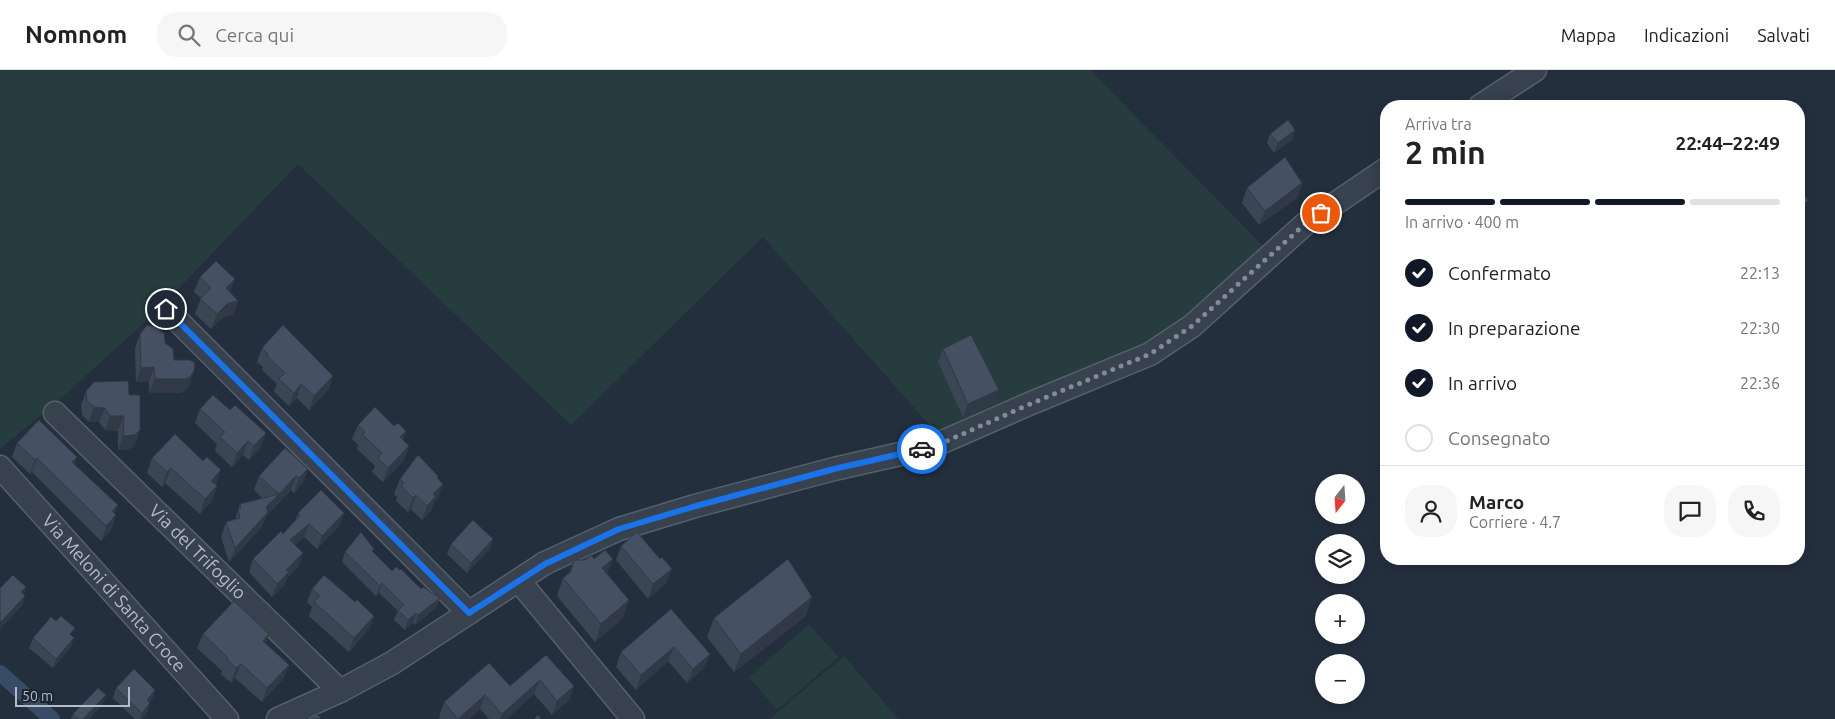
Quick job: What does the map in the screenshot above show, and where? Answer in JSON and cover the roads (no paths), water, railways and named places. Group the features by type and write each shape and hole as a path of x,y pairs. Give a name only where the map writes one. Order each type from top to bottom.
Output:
{"street":[{"path":"1489,100 1535,70"},
{"path":"278,719 340,691 392,663 545,564 619,529 834,469 931,448 1150,354 1192,326 1305,224 1380,173"},
{"path":"166,309 469,613"},
{"name":"Via del Trifoglio","path":"54,413 340,691"},
{"name":"Via Meloni di Santa Croce","path":"0,467 227,719"},
{"path":"519,581 633,719"}],"waterway":[{"path":"0,673 52,719"}]}
